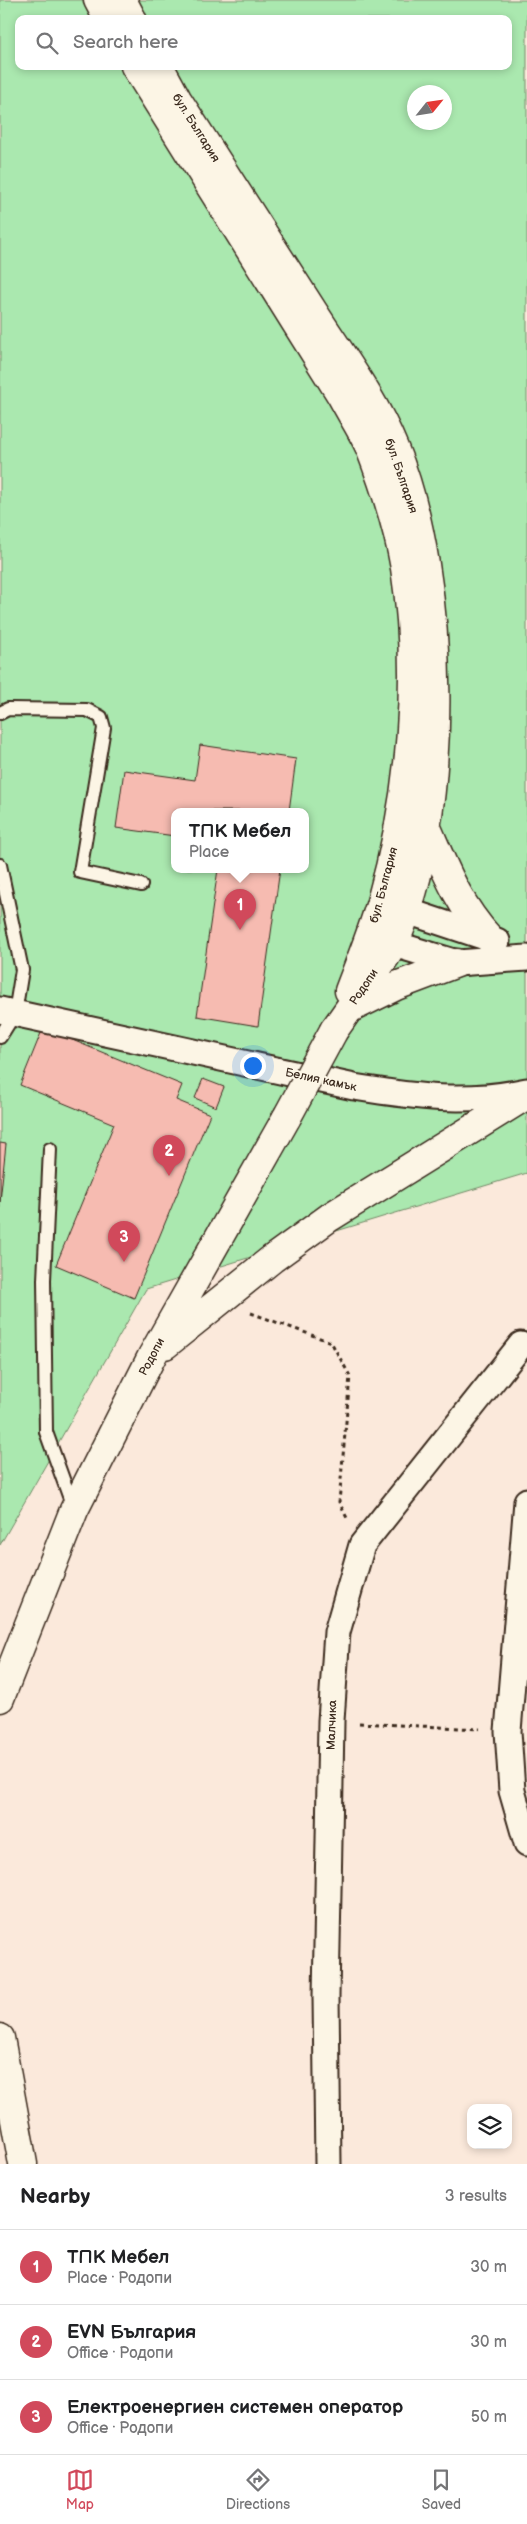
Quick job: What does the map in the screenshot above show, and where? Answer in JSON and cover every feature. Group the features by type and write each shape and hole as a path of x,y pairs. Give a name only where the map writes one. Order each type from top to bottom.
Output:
{"street":[{"path":"98,0 106,15"},
{"path":"122,0 130,15"},
{"name":"бул. България","path":"138,70 341,395 369,446 390,504 405,568 413,700 408,769 394,847 381,902 381,940"},
{"name":"бул. България","path":"160,70 177,99 363,388 394,447 412,502 426,566 432,633 433,777 427,828 417,880 406,911 381,940"},
{"path":"427,828 450,882 470,917 489,938"},
{"path":"381,902 489,938 527,956"},
{"path":"381,940 457,963"},
{"name":"Родопи","path":"0,1698 74,1510 152,1356 342,1019 381,940"},
{"path":"342,1019 396,986 457,963 527,956"},
{"name":"Белия камък","path":"7,1011 354,1087 410,1096 470,1100 527,1091"},
{"path":"152,1356 251,1275 330,1217 527,1095"},
{"name":"Малчика","path":"328,2164 326,1996 331,1721 337,1632 362,1545 520,1345"},
{"path":"527,1501 518,1735 512,1792 527,1844"},
{"path":"0,2038 23,2164"}],"lane":[{"path":"0,713 8,709 87,710 101,717 104,728 80,872 141,885"},
{"path":"0,865 22,970 0,1037"},
{"path":"50,1149 44,1280 46,1432 74,1510"}],"path":[{"path":"241,1315 250,1313 331,1342 350,1376 339,1502 362,1545"},
{"path":"331,1721 518,1735"}],"green space":[{"path":"0,0 527,0 527,1173 146,1289 0,1545"}],"building":[{"path":"200,745 296,759 289,808 171,808 171,835 116,828 124,770 195,780"},
{"path":"217,873 279,873 258,1026 197,1016"},
{"path":"43,1028 182,1085 176,1100 210,1114 134,1298 56,1265 114,1124 20,1085"},
{"path":"203,1079 224,1087 216,1107 195,1098"},
{"path":"0,1143 6,1144 0,1202"}],"place":[{"name":"ТПК Мебел","path":"240,930"},
{"name":"EVN България","path":"169,1176"},
{"name":"Електроенергиен системен оператор","path":"124,1262"}]}
